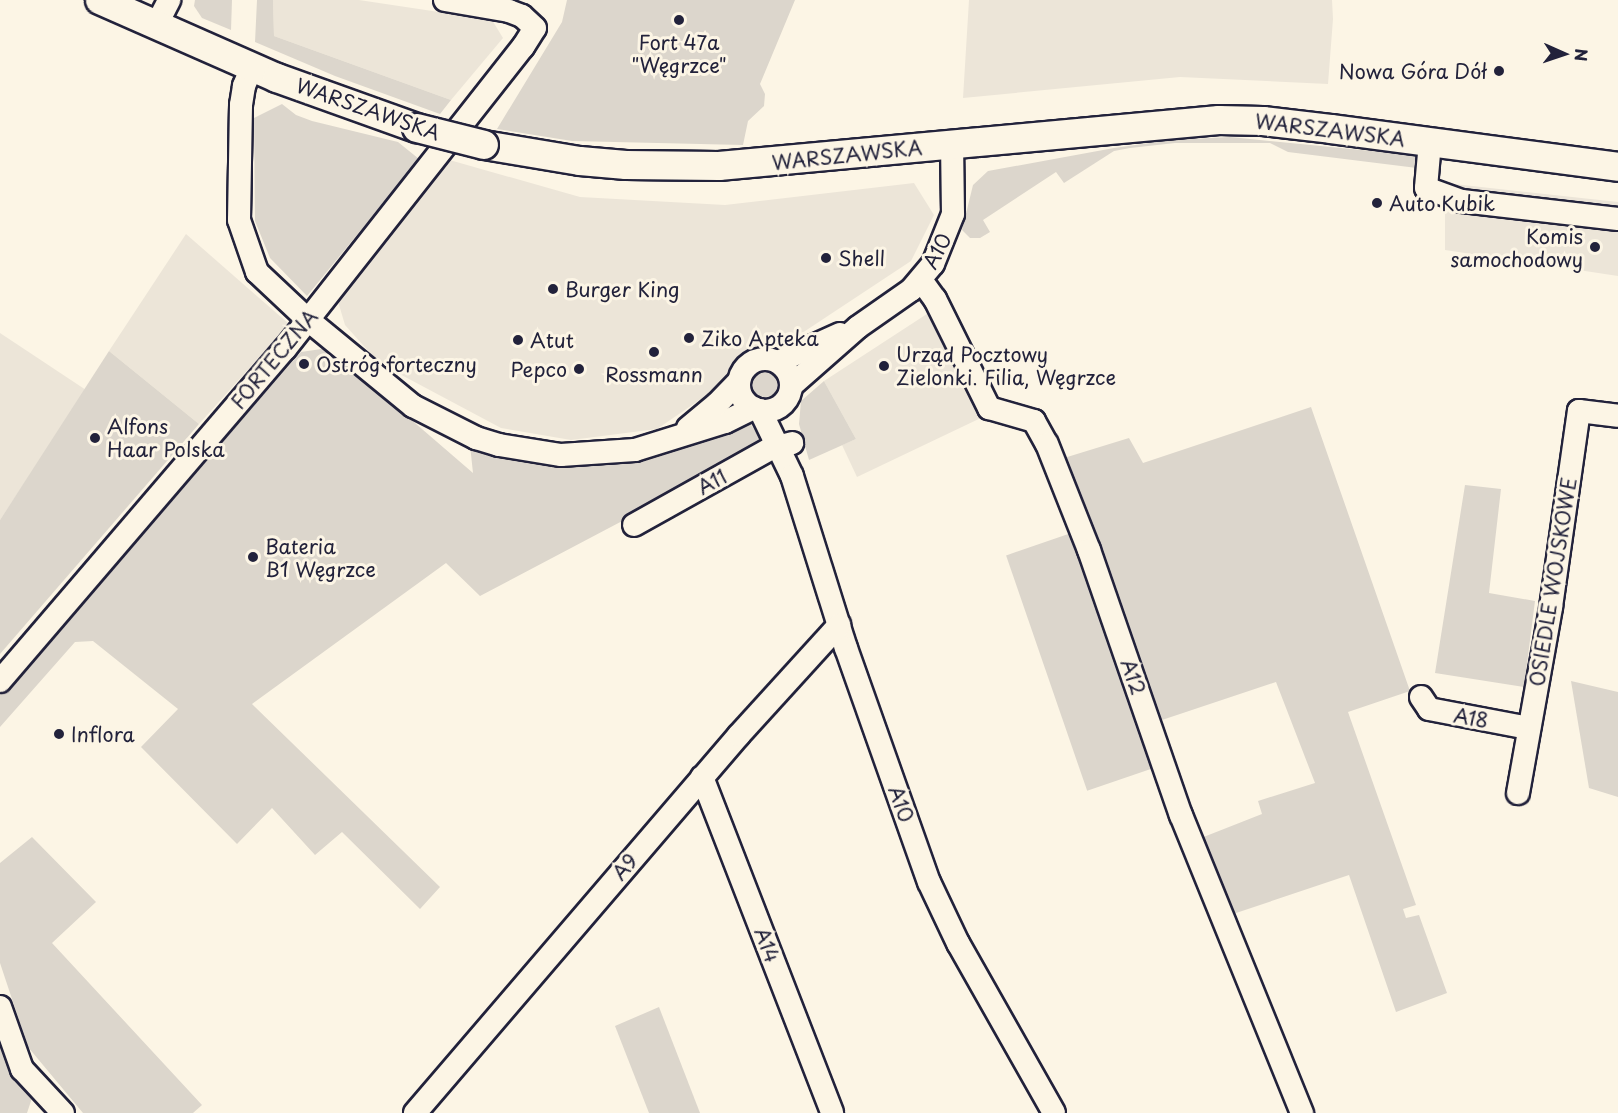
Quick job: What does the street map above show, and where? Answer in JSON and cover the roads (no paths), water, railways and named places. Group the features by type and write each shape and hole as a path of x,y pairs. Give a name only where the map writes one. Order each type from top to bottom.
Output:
{"main road":[{"name":"WARSZAWSKA","path":"100,0 163,12 252,67 417,128 484,145 580,161 688,167 847,156 952,143 1219,120 1263,121 1618,167"}],"street":[{"name":"FORTECZNA","path":"0,681 307,319 523,47 535,28 522,16 508,10 445,0"},
{"path":"252,67 244,86 241,105 239,220 257,272 307,319 413,406 454,428 499,445 540,453 581,456 635,450 657,444 682,433 725,422 757,409 774,409 788,393 788,372 778,362 767,358 757,359 746,366 739,381 717,404 682,433"},
{"path":"1430,142 1426,188 1462,201 1618,219"},
{"name":"A10","path":"952,143 953,214 939,254 921,280 900,299 858,327 788,393 784,445 839,626 929,882 958,943 1054,1113"},
{"name":"A12","path":"921,280 935,298 989,408 1034,421 1047,444 1089,550 1181,815 1302,1113"},
{"name":"A10","path":"778,362 858,327"},
{"path":"739,381 742,398 757,409"},
{"name":"A10","path":"757,409 784,445"},
{"name":"OSIEDLE WOJSKOWE","path":"1518,793 1551,607 1579,411 1618,416"},
{"name":"A11","path":"634,525 784,445"},
{"name":"A9","path":"415,1113 702,777 839,626"},
{"name":"A18","path":"1421,697 1429,709 1529,728"},
{"name":"A14","path":"702,777 832,1113"},
{"path":"0,1007 22,1070 63,1113"}],"place":[{"name":"Fort 47a \"Węgrzce\"","path":"679,20"},
{"name":"Nowa Góra Dół","path":"1499,71"},
{"name":"Auto Kubik","path":"1377,203"},
{"name":"Komis samochodowy","path":"1595,247"},
{"name":"Shell","path":"826,258"},
{"name":"Burger King","path":"553,289"},
{"name":"Ziko Apteka","path":"689,338"},
{"name":"Atut","path":"518,340"},
{"name":"Rossmann","path":"654,352"},
{"name":"Ostróg forteczny","path":"304,364"},
{"name":"Urząd Pocztowy Zielonki. Filia, Węgrzce","path":"884,366"},
{"name":"Pepco","path":"579,369"},
{"name":"Alfons Haar Polska","path":"95,438"},
{"name":"Bateria B1 Węgrzce","path":"253,557"},
{"name":"Inflora","path":"59,734"}]}
